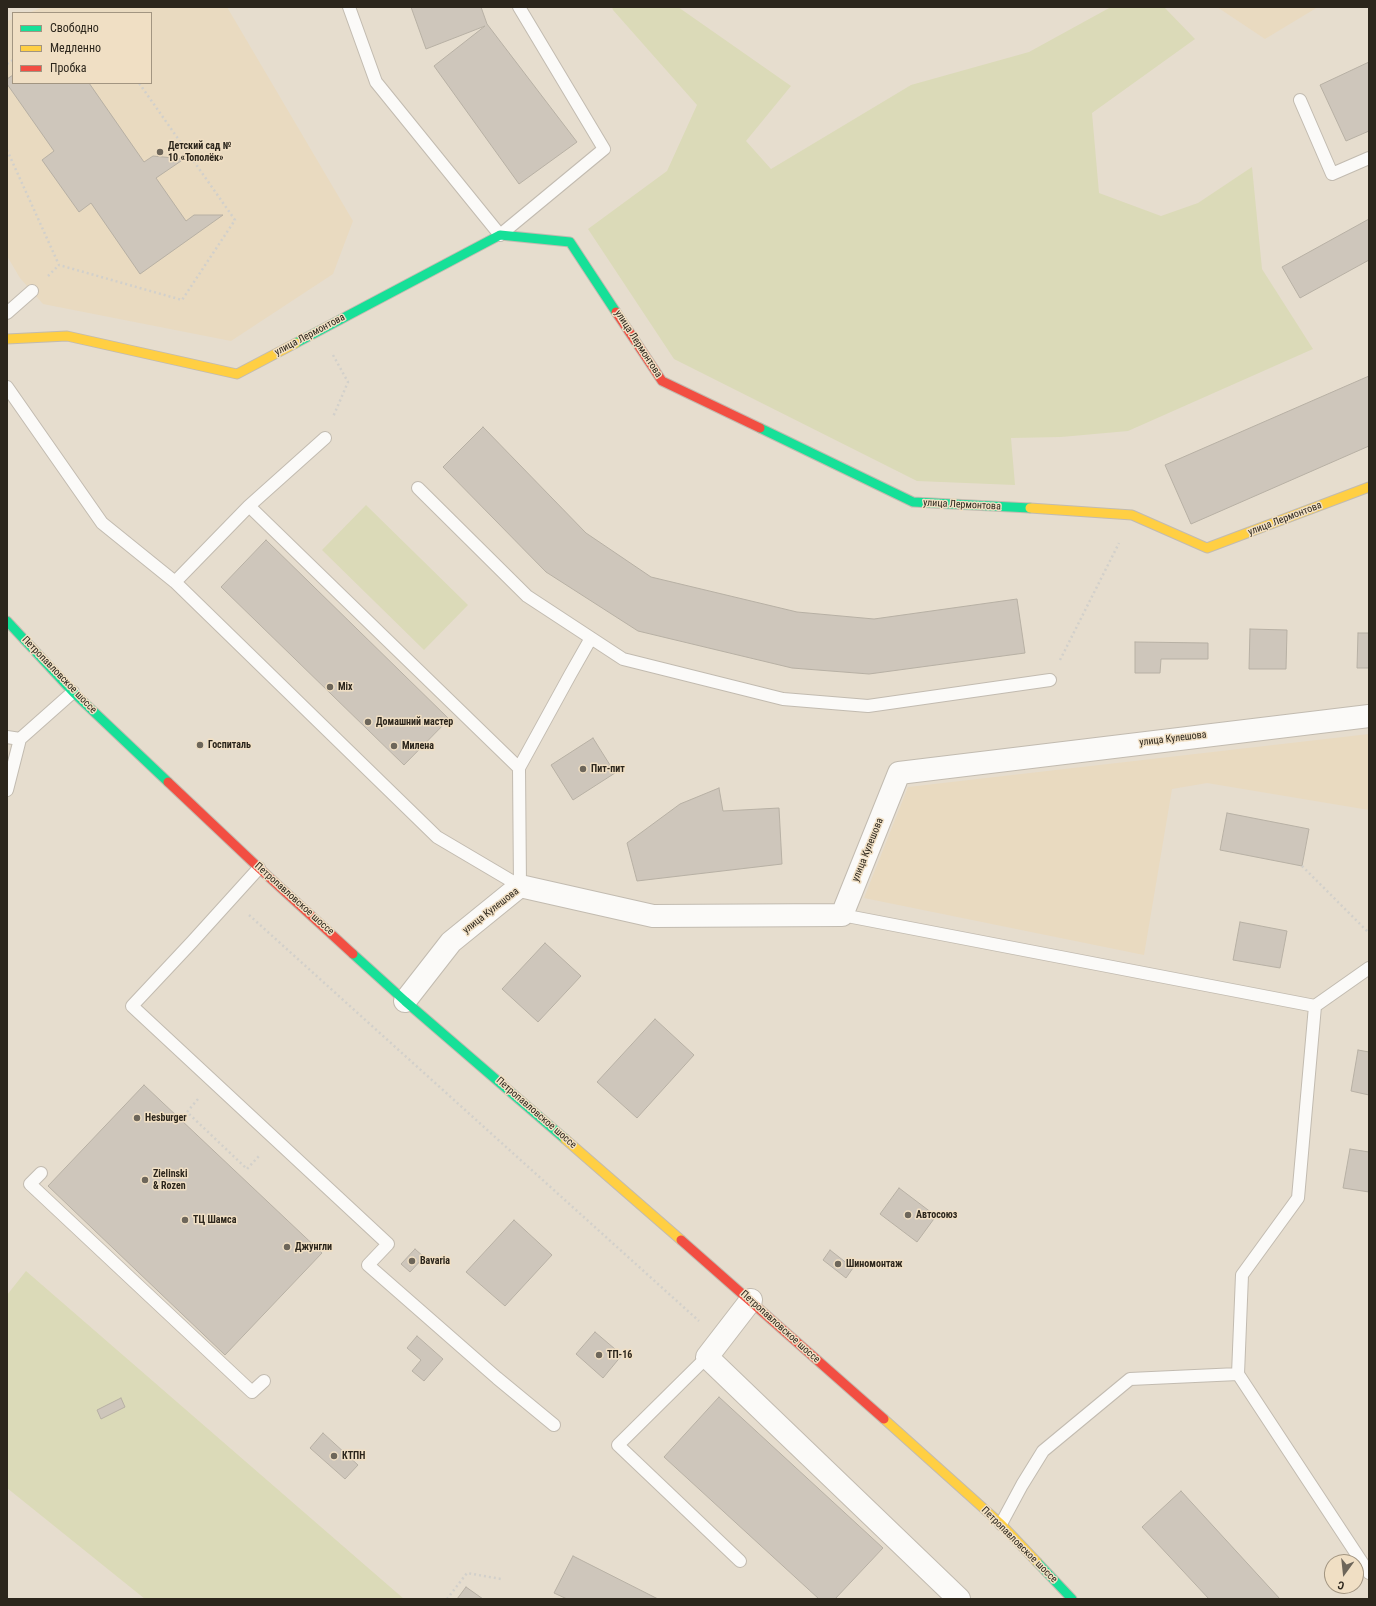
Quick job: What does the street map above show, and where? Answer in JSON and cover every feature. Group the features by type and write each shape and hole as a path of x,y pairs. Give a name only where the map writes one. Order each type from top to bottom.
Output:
{"street":[{"name":"улица Лермонтова","path":"7,339 67,336 236,374 500,235 570,242 662,381 912,502 1036,508 1132,515 1207,548 1369,487"},
{"name":"Петропавловское шоссе","path":"7,621 73,692 259,868 405,1001 751,1300 1001,1524 1072,1599"},
{"name":"улица Кулешова","path":"405,1001 451,942 520,886 653,916 842,915 899,773 1369,716"},
{"path":"751,1300 714,1349 959,1599"}],"lane":[{"path":"349,7 376,82 500,235 604,149 519,7"},
{"path":"1300,100 1332,174 1369,158"},
{"path":"7,313 32,291"},
{"path":"7,387 102,523 175,582 437,837 520,886"},
{"path":"175,582 249,506 325,438"},
{"path":"418,488 527,596 623,659 775,697 868,706 1050,680"},
{"path":"249,506 519,768"},
{"path":"520,886 519,768 592,638"},
{"path":"7,790 20,739 73,692"},
{"path":"7,737 20,739"},
{"path":"259,868 132,1006 388,1244 368,1265 497,1378 554,1425"},
{"path":"842,915 1315,1006 1369,968"},
{"path":"1315,1006 1298,1198 1242,1275 1238,1374 1369,1574"},
{"path":"41,1173 30,1184 252,1392 264,1381"},
{"path":"714,1349 618,1445 740,1561"},
{"path":"1001,1524 1022,1485 1043,1451 1130,1380 1238,1374"}],"path":[{"path":"7,150 59,265 182,300 235,220 140,84"},
{"path":"320,330 348,382 325,438"},
{"path":"1050,680 1132,515"},
{"path":"1302,866 1369,933"},
{"path":"249,915 714,1349"},
{"path":"200,1098 186,1112 247,1169 275,1139"},
{"path":"447,1599 467,1573 501,1579"}],"shaded area":[{"name":"Детский сад № 10 «Тополёк»","path":"44,7 227,7 353,221 333,274 231,341 43,304 20,278 7,256 7,21 12,19 12,84 152,84 152,12 31,12"},
{"path":"1217,7 1318,7 1265,39"},
{"path":"1369,734 1369,810 1207,783 1172,789 1144,955 864,898 908,787"}],"green space":[{"path":"612,7 678,7 791,86 746,141 771,169 911,85 1029,52 1111,7 1164,7 1195,39 1092,113 1099,193 1161,216 1198,203 1252,167 1262,269 1313,349 1128,431 1061,437 1011,438 1015,485 917,481 674,359 588,229 667,171 697,105 613,10"},
{"path":"366,505 468,605 424,650 322,550"},
{"path":"26,1271 404,1599 145,1599 7,1488 7,1295"}],"building":[{"path":"411,7 481,7 487,24 577,142 519,184 434,66 485,26 426,49"},
{"path":"1369,62 1369,131 1346,141 1320,85"},
{"path":"12,76 12,84 90,84 144,162 153,156 184,159 156,178 186,221 194,215 223,215 140,274 91,203 79,212 42,160 54,151 7,84 7,79"},
{"path":"1369,219 1369,260 1300,298 1282,267"},
{"path":"1369,376 1369,446 1191,524 1165,465"},
{"path":"483,427 586,533 651,577 797,612 874,619 1017,599 1025,653 869,674 792,668 638,631 546,572 443,467"},
{"path":"266,540 449,719 404,765 221,587"},
{"path":"1250,629 1287,630 1286,669 1249,669"},
{"path":"1358,633 1369,633 1369,668 1357,668"},
{"path":"1135,642 1208,643 1208,659 1161,659 1160,673 1135,673"},
{"name":"Пит-пит","path":"593,738 615,773 573,800 551,765"},
{"path":"719,788 723,811 779,808 782,864 637,881 627,843 680,804"},
{"path":"1227,813 1309,829 1302,866 1220,850"},
{"path":"1240,922 1287,931 1280,968 1233,960"},
{"path":"545,943 581,976 538,1022 502,989"},
{"path":"655,1019 694,1055 637,1118 597,1082"},
{"path":"1358,1050 1369,1052 1369,1095 1351,1091"},
{"name":"ТЦ Шамса","path":"144,1085 322,1253 225,1355 48,1186"},
{"path":"1350,1149 1369,1152 1369,1192 1343,1188"},
{"name":"Автосоюз","path":"899,1188 936,1216 917,1242 880,1214"},
{"path":"514,1220 552,1255 505,1306 466,1272"},
{"name":"Bavaria","path":"415,1249 424,1257 410,1272 401,1264"},
{"name":"Шиномонтаж","path":"830,1250 853,1268 846,1278 823,1260"},
{"name":"ТП-16","path":"595,1332 622,1355 603,1378 576,1354"},
{"path":"417,1336 443,1359 424,1381 412,1371 421,1360 407,1348"},
{"path":"719,1397 883,1548 835,1599 819,1599 664,1457"},
{"path":"121,1398 125,1407 101,1419 97,1410"},
{"name":"КТПН","path":"323,1433 358,1465 345,1479 310,1448"},
{"path":"1181,1491 1280,1599 1209,1599 1142,1527"},
{"path":"573,1556 658,1599 567,1599 554,1593"},
{"path":"466,1587 483,1599 457,1599"}],"traffic: fast":[{"path":"296,343 500,235 570,242 616,312"},
{"path":"760,428 913,502 1030,508"},
{"path":"7,621 73,692 168,782"},
{"path":"353,954 405,1001 565,1139"},
{"path":"1037,1562 1072,1599"}],"traffic: slow":[{"path":"7,339 67,336 237,374 296,343"},
{"path":"1030,508 1132,515 1207,548 1369,487"},
{"path":"565,1139 681,1240"},
{"path":"884,1419 1001,1524 1037,1562"}],"traffic: jam":[{"path":"616,312 662,381 760,428"},
{"path":"168,782 353,954"},
{"path":"681,1240 884,1419"}],"place":[{"name":"Детский сад № 10 «Тополёк»","path":"160,152"},
{"name":"Mix","path":"330,687"},
{"name":"Домашний мастер","path":"368,722"},
{"name":"Госпиталь","path":"200,745"},
{"name":"Милена","path":"394,746"},
{"name":"Пит-пит","path":"583,769"},
{"name":"Hesburger","path":"137,1118"},
{"name":"Zielinski & Rozen","path":"145,1180"},
{"name":"Автосоюз","path":"908,1215"},
{"name":"ТЦ Шамса","path":"185,1220"},
{"name":"Джунгли","path":"287,1247"},
{"name":"Bavaria","path":"412,1261"},
{"name":"Шиномонтаж","path":"838,1264"},
{"name":"ТП-16","path":"599,1355"},
{"name":"КТПН","path":"334,1456"}]}
